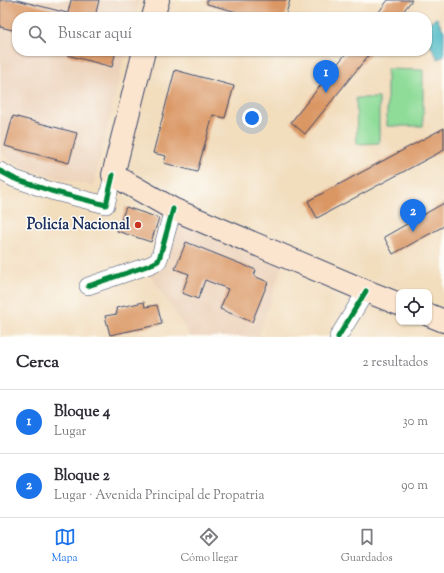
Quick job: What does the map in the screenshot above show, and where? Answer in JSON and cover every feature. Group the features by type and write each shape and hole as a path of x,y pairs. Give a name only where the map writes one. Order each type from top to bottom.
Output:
{"main road":[{"path":"154,12 158,0"},
{"path":"143,56 113,175 173,209 396,303"},
{"path":"432,316 444,321"}],"street":[{"path":"0,170 22,182 106,205 113,175"},
{"path":"88,286 158,261 173,209"},
{"path":"338,337 366,291"}],"shaded area":[{"path":"0,0 139,0 136,12 12,12 12,56 125,56 93,186 25,169 0,152"},
{"path":"177,219 282,265 258,337 191,337 148,272"}],"green space":[{"path":"387,69 423,70 423,126 387,126"},
{"path":"356,98 379,98 379,143 357,144"}],"water":[{"path":"437,18 444,31 444,56 438,59 432,48 432,20"}],"building":[{"path":"0,0 17,0 63,12 12,12 12,30 0,27"},
{"path":"71,0 99,0 96,12 68,12"},
{"path":"207,0 290,0 286,12 237,12 207,4"},
{"path":"388,0 412,0 403,12 379,12"},
{"path":"71,56 115,56 112,67"},
{"path":"344,56 368,56 305,134 291,122"},
{"path":"175,70 234,86 225,118 213,115 197,172 164,163 166,156 153,153"},
{"path":"13,116 77,133 69,163 5,146"},
{"path":"444,128 444,150 317,218 308,201"},
{"path":"444,203 444,226 393,254 384,237"},
{"name":"Policía Nacional","path":"126,207 159,218 151,242 117,231"},
{"path":"186,242 256,270 254,276 268,282 252,322 220,309 228,289 205,280 198,299 182,293 189,274 175,269"},
{"path":"144,302 145,307 157,305 162,324 110,335 105,316 117,314 116,308"}],"cycle path":[{"path":"0,171 15,179 51,191 106,205 113,175"},
{"path":"88,286 158,261 173,209"},
{"path":"338,337 366,291"}],"place":[{"name":"Bloque 4","path":"326,93"},
{"name":"Policía Nacional","path":"138,225"},
{"name":"Bloque 2","path":"413,232"}]}
